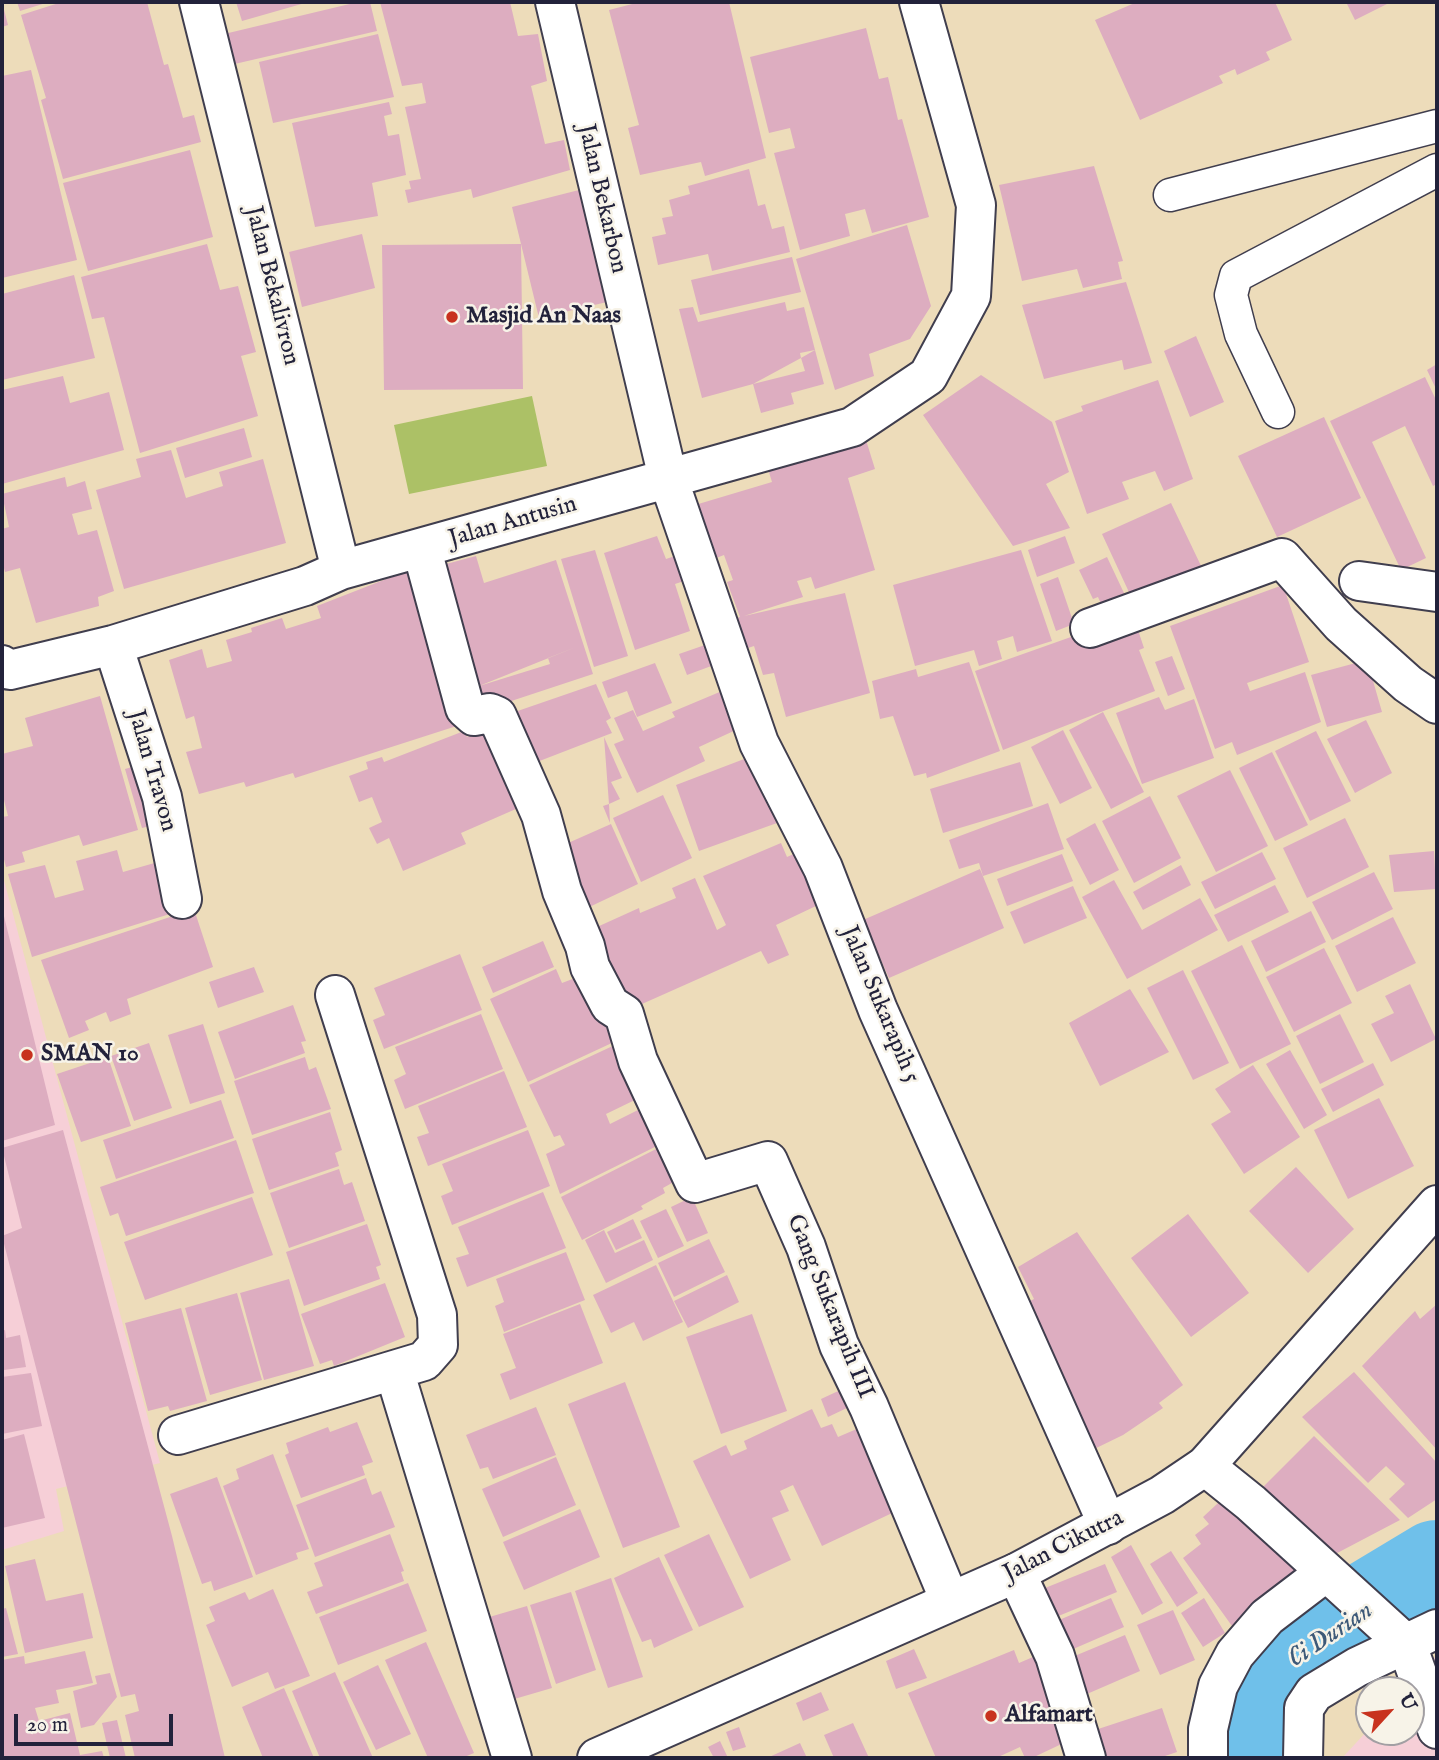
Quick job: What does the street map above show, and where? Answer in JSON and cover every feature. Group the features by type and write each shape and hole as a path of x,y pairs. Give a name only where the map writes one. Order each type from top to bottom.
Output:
{"street":[{"name":"Jalan Bekalivron","path":"199,2 341,570"},
{"name":"Jalan Bekarbon","path":"555,2 668,478"},
{"name":"Jalan Antusin","path":"2,665 10,670 113,645 306,586 341,570 422,550 852,427 928,376 971,296 976,205 919,2"},
{"name":"Jalan Sukarapih 5","path":"668,478 759,743 823,868 878,1010 1108,1525"},
{"name":"Gang Sukarapih III","path":"422,550 465,708 474,716 490,713 497,716 545,825 562,891 585,946 590,967 610,1005 624,1014 638,1061 695,1183 768,1161 806,1247 839,1345 869,1407 950,1601"},
{"path":"1090,628 1282,558 1341,624 1408,684 1437,704"},
{"path":"1359,581 1437,592"},
{"name":"Jalan Travon","path":"113,645 162,797 182,900"},
{"path":"178,1436 424,1361 438,1345 437,1315 335,995"},
{"name":"Jalan Cikutra","path":"597,1758 1016,1573 1108,1525 1205,1466 1437,1205"},
{"path":"394,1370 512,1758"},
{"path":"1205,1466 1251,1503 1331,1576 1416,1639 1437,1728"},
{"path":"1016,1573 1055,1657 1086,1758"},
{"path":"1208,1758 1208,1729 1218,1686 1235,1654 1267,1617 1331,1576"},
{"path":"1303,1758 1304,1708 1314,1693 1357,1667 1416,1639"}],"lane":[{"path":"1170,195 1437,126"},
{"path":"1278,412 1241,334 1231,295 1236,276 1437,170"}],"shaded area":[{"name":"SMAN 10","path":"2,873 160,1463 56,1489 64,1531 2,1550"},
{"path":"1437,1655 1437,1758 1342,1758 1355,1744 1425,1746 1425,1676 1418,1676"}],"green space":[{"path":"532,396 547,466 409,494 394,425"}],"building":[{"path":"2,2 8,25 2,27"},
{"path":"17,2 49,2 20,11"},
{"path":"62,2 147,2 164,65 168,64 183,118 194,115 201,142 63,179 41,100 46,98 21,15"},
{"path":"236,2 305,2 305,3 242,21"},
{"path":"358,2 370,2 377,31 226,66 220,35"},
{"path":"380,2 510,2 518,36 538,34 547,81 531,86 545,144 564,140 570,170 473,198 471,189 408,203 405,190 411,189 409,181 421,179 405,107 426,103 422,83 402,86"},
{"path":"640,2 729,2 766,158 705,176 701,162 640,175 628,128 639,125 609,10"},
{"path":"1137,2 1275,2 1292,40 1266,52 1270,60 1237,75 1235,69 1219,76 1223,83 1140,120 1095,20"},
{"path":"1346,2 1391,2 1355,20"},
{"path":"866,28 879,79 888,77 898,120 902,119 929,217 872,233 865,209 845,214 850,236 800,250 774,153 795,148 790,128 769,133 750,57"},
{"path":"378,34 394,97 273,123 259,62"},
{"path":"31,70 77,260 2,278 2,76"},
{"path":"389,102 392,114 384,116 388,136 399,134 406,175 372,183 378,216 315,227 292,123"},
{"path":"190,150 213,237 88,271 63,183"},
{"path":"1094,166 1123,261 1118,262 1122,279 1083,288 1077,269 1022,281 999,185"},
{"path":"749,169 758,206 765,204 772,229 784,226 790,252 712,271 708,254 658,265 652,237 666,234 662,218 673,216 669,200 690,194 688,186"},
{"path":"579,190 607,302 539,318 512,207"},
{"path":"907,225 931,306 910,339 869,354 874,376 835,390 796,259"},
{"path":"362,234 375,288 302,307 289,252"},
{"path":"207,244 220,290 238,286 256,352 241,356 258,416 140,453 104,317 92,319 81,277"},
{"name":"Masjid An Naas","path":"521,244 523,389 384,390 382,245"},
{"path":"792,257 801,292 700,315 691,280"},
{"path":"74,275 95,358 2,380 2,294"},
{"path":"1126,282 1152,363 1124,370 1122,360 1044,379 1022,305"},
{"path":"785,302 787,311 804,307 815,350 800,353 801,358 753,384 702,398 679,309 693,307 698,322"},
{"path":"1196,336 1224,402 1190,417 1164,351"},
{"path":"815,350 824,384 791,393 794,404 761,413 753,384 805,371 801,358"},
{"path":"1437,364 1437,391 1427,370"},
{"path":"981,375 1052,422 1069,472 1046,484 1070,528 1013,546 923,415"},
{"path":"63,376 70,403 109,392 124,450 2,484 2,390"},
{"path":"1425,377 1437,402 1437,484 1433,486 1405,426 1372,442 1426,558 1401,570 1330,421"},
{"path":"1158,380 1193,479 1164,491 1155,471 1122,482 1129,499 1087,514 1055,421 1083,411 1081,406"},
{"path":"1324,417 1361,498 1277,537 1238,456"},
{"path":"244,428 252,457 185,478 176,448"},
{"path":"866,440 875,469 848,478 875,570 815,589 811,577 797,581 803,597 744,616 845,593 870,693 786,717 774,673 763,675 754,646 745,649 734,619 740,617 727,582 733,580 724,555 711,560 695,505 772,482 768,469"},
{"path":"171,450 186,498 223,486 219,472 263,459 286,543 124,589 96,490 141,477 136,459"},
{"path":"65,477 67,487 85,481 92,509 72,514 78,535 97,530 114,591 98,597 99,606 36,623 20,568 5,572 2,560 2,529 9,527 2,494"},
{"path":"1171,503 1204,572 1134,603 1102,534"},
{"path":"657,536 666,559 675,556 684,581 675,584 690,631 635,650 604,553"},
{"path":"1065,536 1075,563 1037,577 1028,550"},
{"path":"595,550 628,656 594,667 561,559"},
{"path":"1021,550 1052,641 1017,652 1013,636 997,641 1002,659 979,666 974,650 915,666 893,585"},
{"path":"476,556 484,583 556,560 593,674 478,712 435,567","holes":["548,658 550,664 479,686"]},
{"path":"1107,557 1132,610 1108,620 1098,597 1093,599 1079,570"},
{"path":"417,567 466,723 295,778 293,773 246,787 244,782 199,794 186,752 202,748 194,716 186,719 169,660 202,649 207,668 232,661 226,640 282,618 286,629 321,618 317,606"},
{"path":"1058,577 1074,624 1056,631 1040,584"},
{"path":"1283,585 1309,662 1247,683 1250,691 1305,672 1321,722 1237,755 1232,742 1215,749 1170,626"},
{"path":"1133,615 1144,648 1139,650 1155,691 1003,750 975,671"},
{"path":"705,645 714,665 687,675 679,654"},
{"path":"1172,656 1185,689 1168,696 1155,662"},
{"path":"1367,660 1382,712 1327,727 1311,675"},
{"path":"969,662 1000,751 927,778 926,773 914,776 893,716 880,719 872,681 916,669 918,677"},
{"path":"655,663 672,703 637,717 627,691 608,698 602,682"},
{"path":"596,684 611,718 606,721 612,733 524,767 506,715"},
{"path":"722,691 738,729 699,747 705,761 637,793 614,744 624,740 614,718 633,710 643,731 675,717 672,712"},
{"path":"100,696 138,830 83,846 79,835 22,852 25,862 6,867 2,852 2,817 8,816 2,792 2,754 33,746 25,718"},
{"path":"1159,697 1165,710 1194,699 1214,758 1142,784 1116,713"},
{"path":"1103,712 1144,792 1111,809 1069,730"},
{"path":"1366,720 1392,773 1355,793 1327,739"},
{"path":"496,723 525,805 461,833 466,844 403,871 389,838 377,844 369,828 382,822 372,797 359,802 349,776 368,769 366,762 382,757 384,762 464,731 467,737"},
{"path":"1063,730 1092,788 1060,804 1031,747"},
{"path":"1316,731 1351,801 1310,821 1275,751"},
{"path":"604,737 622,778 611,782 620,799 609,804"},
{"path":"1272,752 1308,825 1275,841 1239,768"},
{"path":"752,756 777,823 699,851 676,785"},
{"path":"150,762 154,825 142,828 125,769"},
{"path":"1020,762 1033,806 943,833 930,789"},
{"path":"1230,770 1268,846 1216,872 1177,796"},
{"path":"663,795 692,858 641,882 613,818"},
{"path":"1150,796 1181,858 1134,883 1102,821"},
{"path":"1048,803 1064,849 983,876 979,863 959,869 949,840"},
{"path":"609,804 610,823 603,806"},
{"path":"1345,818 1369,867 1307,898 1283,848"},
{"path":"1095,823 1119,870 1090,885 1066,839"},
{"path":"611,824 638,884 585,909 559,847"},
{"path":"781,843 787,857 796,853 818,905 776,925 789,955 768,964 761,951 624,1012 593,953 606,947 597,927 639,908 640,913 676,898 672,888 695,878 717,930 726,925 703,876"},
{"path":"117,850 123,872 158,862 173,913 32,957 8,874 45,865 55,898 84,890 76,861"},
{"path":"1434,851 1436,889 1394,892 1389,855"},
{"path":"1262,852 1276,879 1215,909 1201,882"},
{"path":"1062,854 1073,881 1007,906 997,879"},
{"path":"1181,865 1191,885 1143,910 1133,892"},
{"path":"980,869 1004,928 889,978 863,920"},
{"path":"1374,872 1393,909 1332,940 1312,902"},
{"path":"1114,880 1142,930 1200,898 1218,930 1127,979 1082,897"},
{"path":"1275,885 1289,912 1228,942 1214,915"},
{"path":"1073,886 1087,918 1024,944 1010,912"},
{"path":"2,908 55,1125 2,1141"},
{"path":"194,909 213,967 127,999 131,1014 110,1022 106,1012 85,1021 89,1030 69,1038 41,960"},
{"path":"1311,911 1326,942 1266,972 1251,941"},
{"path":"1393,917 1416,963 1357,992 1335,946"},
{"path":"543,941 554,967 493,993 482,967"},
{"path":"1242,945 1291,1044 1240,1069 1191,971"},
{"path":"1324,948 1352,1003 1294,1032 1266,977"},
{"path":"460,954 482,1010 384,1049 373,1020 385,1015 374,988"},
{"path":"254,967 264,992 218,1008 209,982"},
{"path":"556,969 562,983 583,975 600,993 614,1042 528,1082 490,999"},
{"path":"1183,970 1229,1063 1193,1080 1147,988"},
{"path":"1410,984 1436,1039 1391,1062 1371,1024 1394,1013 1385,996"},
{"path":"1130,989 1169,1052 1100,1086 1069,1023"},
{"path":"293,1005 306,1041 301,1042 305,1053 235,1079 218,1032"},
{"path":"481,1014 503,1069 405,1109 394,1080 406,1074 395,1047"},
{"path":"1340,1014 1364,1062 1320,1084 1296,1036"},
{"path":"203,1024 225,1093 190,1104 168,1035"},
{"path":"149,1043 172,1108 134,1121 111,1056"},
{"path":"617,1044 641,1097 606,1114 610,1124 646,1106 663,1143 560,1194 546,1154 565,1145 560,1135 554,1137 529,1085"},
{"path":"1290,1050 1327,1115 1304,1129 1266,1064"},
{"path":"108,1057 131,1126 81,1142 57,1074"},
{"path":"305,1057 309,1070 316,1067 331,1109 252,1135 234,1081"},
{"path":"1373,1063 1384,1085 1333,1112 1321,1089"},
{"path":"1253,1065 1300,1137 1244,1174 1211,1124 1231,1112 1215,1089"},
{"path":"504,1071 527,1127 428,1166 417,1137 429,1133 418,1106"},
{"path":"1379,1098 1414,1166 1348,1199 1314,1130"},
{"path":"221,1100 234,1138 116,1179 103,1140"},
{"path":"330,1112 342,1150 335,1153 339,1166 269,1190 252,1139"},
{"path":"63,1130 172,1536 225,1758 135,1758 125,1715 139,1711 135,1694 121,1697 2,1236 22,1228 2,1148"},
{"path":"528,1130 550,1186 452,1225 441,1196 453,1191 442,1164"},
{"path":"236,1140 254,1193 126,1236 118,1213 110,1216 100,1187"},
{"path":"662,1146 679,1179 663,1188 665,1193 641,1206 643,1209 582,1240 561,1197"},
{"path":"1296,1167 1354,1229 1308,1273 1249,1211"},
{"path":"339,1169 344,1185 352,1182 365,1221 289,1248 270,1193"},
{"path":"543,1192 566,1248 467,1287 456,1258 469,1254 458,1227"},
{"path":"252,1197 273,1255 145,1300 124,1242"},
{"path":"692,1197 708,1233 687,1242 671,1207"},
{"path":"666,1209 684,1246 658,1258 640,1221"},
{"path":"1188,1214 1249,1293 1191,1337 1131,1258"},
{"path":"633,1219 642,1238 616,1250 607,1232"},
{"path":"367,1224 381,1265 376,1267 380,1279 304,1306 286,1252"},
{"path":"604,1230 615,1253 644,1240 653,1260 606,1283 585,1240"},
{"path":"1077,1232 1183,1385 1159,1403 1163,1408 1123,1435 1086,1453 1020,1306 1034,1299 1018,1267"},
{"path":"709,1239 725,1272 674,1297 658,1263"},
{"path":"566,1252 585,1300 504,1332 495,1306 504,1302 496,1279"},
{"path":"656,1265 683,1322 643,1341 634,1322 611,1333 593,1295"},
{"path":"727,1275 739,1302 688,1328 674,1301"},
{"path":"289,1279 314,1366 264,1380 240,1293"},
{"path":"385,1283 405,1337 334,1366 332,1360 320,1364 301,1314"},
{"path":"237,1293 262,1380 210,1395 185,1308"},
{"path":"580,1304 603,1363 510,1400 500,1374 516,1368 503,1334"},
{"path":"1437,1304 1437,1450 1362,1366 1415,1311 1420,1319"},
{"path":"181,1308 207,1401 170,1411 168,1406 148,1411 125,1323"},
{"path":"752,1314 787,1411 721,1434 686,1337"},
{"path":"5,1330 6,1338 20,1335 26,1367 4,1370 2,1331"},
{"path":"1354,1372 1437,1463 1437,1499 1408,1518 1389,1499 1405,1484 1386,1466 1368,1483 1302,1417"},
{"path":"31,1373 42,1426 2,1434 2,1377"},
{"path":"625,1382 680,1527 623,1548 568,1404"},
{"path":"849,1386 905,1507 822,1546 793,1485 780,1491 789,1511 772,1518 791,1560 750,1579 693,1461 726,1445 731,1456 747,1449 744,1441 812,1409 821,1428 832,1424 838,1437 859,1428 849,1407 828,1417 821,1399"},
{"path":"536,1407 556,1455 493,1479 488,1467 480,1469 466,1435"},
{"path":"357,1422 373,1462 362,1466 365,1475 301,1498 285,1455 289,1453 286,1443 328,1427 330,1432"},
{"path":"24,1434 45,1518 2,1528 2,1440"},
{"path":"1314,1436 1400,1520 1322,1561 1256,1494"},
{"path":"273,1454 309,1549 296,1553 298,1559 256,1575 223,1486 239,1479 236,1469"},
{"path":"556,1457 576,1505 503,1537 482,1489"},
{"path":"217,1477 253,1577 214,1591 211,1581 202,1584 170,1494"},
{"path":"366,1478 372,1495 381,1491 395,1527 315,1557 296,1505"},
{"path":"1231,1491 1303,1564 1232,1626 1183,1558 1201,1544 1195,1535 1209,1524 1203,1517"},
{"path":"580,1509 600,1557 524,1590 503,1542"},
{"path":"390,1534 404,1571 401,1572 404,1581 316,1614 307,1592 323,1586 314,1563"},
{"path":"709,1534 744,1607 699,1627 664,1555"},
{"path":"1131,1545 1163,1603 1142,1615 1111,1557"},
{"path":"1171,1551 1198,1593 1177,1607 1150,1564"},
{"path":"659,1557 693,1630 654,1648 651,1639 642,1642 614,1578"},
{"path":"35,1559 46,1601 83,1593 93,1638 25,1653 5,1566"},
{"path":"1105,1564 1117,1592 1056,1617 1045,1588"},
{"path":"611,1578 643,1677 608,1688 575,1591"},
{"path":"408,1583 427,1631 338,1665 319,1617"},
{"path":"273,1589 310,1676 275,1689 268,1672 232,1687 206,1625 215,1621 209,1607 245,1592 249,1600"},
{"path":"571,1592 596,1670 556,1684 530,1605"},
{"path":"1111,1598 1124,1627 1064,1653 1052,1623"},
{"path":"1204,1598 1225,1633 1203,1647 1181,1613"},
{"path":"527,1606 552,1688 511,1700 486,1618"},
{"path":"6,1608 18,1654 2,1657 2,1609"},
{"path":"1173,1610 1195,1660 1160,1675 1137,1625"},
{"path":"1125,1635 1140,1671 1080,1697 1065,1660"},
{"path":"426,1642 474,1753 462,1758 428,1758 385,1660"},
{"path":"914,1649 927,1678 896,1689 886,1661"},
{"name":"Alfamart","path":"1014,1650 1019,1663 1040,1654 1072,1739 1032,1758 1025,1758 1020,1747 996,1758 936,1758 908,1693"},
{"path":"85,1651 93,1683 56,1690 59,1703 35,1708 39,1721 70,1713 80,1755 102,1751 104,1758 2,1758 2,1660 24,1656 25,1664"},
{"path":"378,1665 411,1734 376,1750 343,1682"},
{"path":"335,1672 373,1758 320,1758 292,1691"},
{"path":"110,1673 117,1697 94,1725 81,1728 73,1691 97,1684 95,1676"},
{"path":"284,1688 314,1758 263,1758 242,1707"},
{"path":"821,1692 829,1710 803,1721 796,1703"},
{"path":"1162,1708 1177,1752 1159,1758 1094,1758 1086,1733"},
{"path":"117,1720 126,1758 110,1758 102,1723"},
{"path":"853,1723 869,1758 834,1758 824,1735"},
{"path":"739,1727 746,1747 733,1751 726,1732"},
{"path":"720,1741 728,1758 714,1758 708,1747"},
{"path":"800,1743 807,1758 767,1758"}],"waterway":[{"name":"Ci Durian","path":"1248,1758 1240,1710 1299,1651 1437,1568"}],"place":[{"name":"Masjid An Naas","path":"452,317"},
{"name":"SMAN 10","path":"27,1055"},
{"name":"Alfamart","path":"991,1716"}]}
